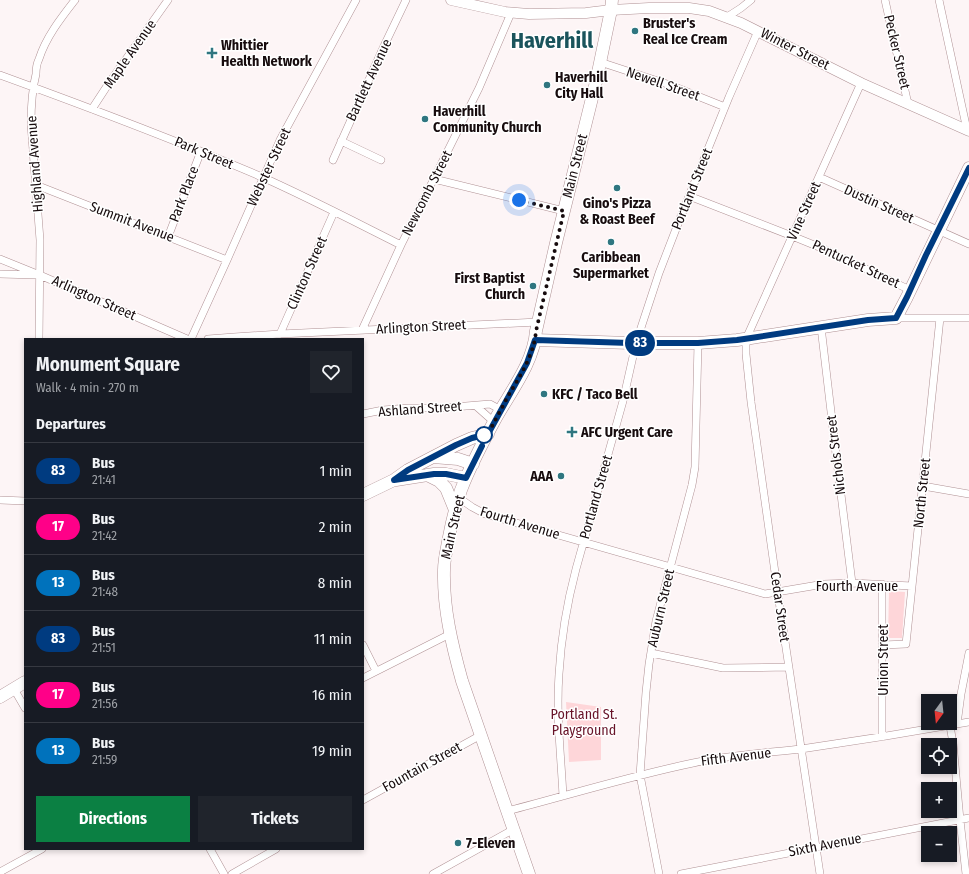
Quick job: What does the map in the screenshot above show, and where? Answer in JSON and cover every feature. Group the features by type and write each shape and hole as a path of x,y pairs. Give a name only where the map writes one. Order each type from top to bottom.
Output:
{"main road":[{"name":"Winter Street","path":"451,0 511,13 529,14 586,13 611,5 649,8 689,8 709,11 727,17 758,31 861,83 968,130"},
{"name":"Main Street","path":"529,874 462,681 450,634 445,594 444,568 446,552 456,510 466,478 494,422 527,363 535,340 600,62 611,5"},
{"path":"535,340 698,343 746,339 868,320 896,318 969,168"},
{"path":"364,495 394,480 408,470 433,457 472,438 488,434"},
{"path":"433,457 458,459 473,464"},
{"path":"394,480 446,474 466,478"},
{"path":"427,475 439,481 446,488 456,510"},
{"path":"0,697 24,683"}],"street":[{"name":"Highland Avenue","path":"39,338 40,240 31,117 33,87 38,59 56,25 75,0"},
{"name":"Maple Avenue","path":"92,109 168,0"},
{"name":"Webster Street","path":"191,338 263,178 290,122 356,0"},
{"name":"Bartlett Avenue","path":"333,160 406,0"},
{"path":"727,17 751,0"},
{"name":"Pecker Street","path":"885,0 908,104"},
{"path":"939,0 968,130"},
{"name":"Newcomb Street","path":"362,330 401,245 479,88 511,13"},
{"name":"Portland Street","path":"563,796 558,702 560,654 570,591 623,401 636,343 659,273 725,107 758,31"},
{"name":"Newell Street","path":"600,62 670,85 725,107"},
{"name":"Park Street","path":"0,75 152,131 201,151 300,195 401,245"},
{"name":"Vine Street","path":"746,339 861,83"},
{"path":"341,141 381,160"},
{"name":"Park Place","path":"168,236 201,151"},
{"name":"Dustin Street","path":"819,177 969,244"},
{"path":"434,179 564,211"},
{"name":"Summit Avenue","path":"36,185 227,260"},
{"name":"Pentucket Street","path":"689,196 792,236 910,290"},
{"name":"Clinton Street","path":"280,334 334,212"},
{"name":"Arlington Street","path":"0,259 185,338"},
{"path":"0,274 40,275"},
{"path":"896,318 969,318"},
{"name":"North Street","path":"883,645 906,644 940,318"},
{"name":"Arlington Street","path":"222,338 538,322"},
{"name":"Nichols Street","path":"821,327 852,583"},
{"name":"Cedar Street","path":"746,339 751,402 820,874"},
{"name":"Auburn Street","path":"659,874 640,775 646,692 656,621 692,485 695,467 698,343"},
{"name":"Ashland Street","path":"364,414 383,410 408,408 442,408 490,404 501,410"},
{"name":"Ashland Street","path":"476,406 494,422"},
{"path":"923,486 969,494"},
{"name":"Fourth Avenue","path":"459,498 472,508 485,514 765,594 824,584 852,583 912,586"},
{"path":"0,500 24,501"},
{"name":"Union Street","path":"882,584 882,737"},
{"path":"364,677 450,634"},
{"path":"364,647 376,671"},
{"path":"957,712 969,653"},
{"path":"651,654 724,668 789,667"},
{"path":"14,689 24,706"},
{"name":"Fifth Avenue","path":"957,724 969,722"},
{"name":"Fifth Avenue","path":"508,811 693,762 924,730"},
{"path":"954,730 953,743 966,874"},
{"name":"Fountain Street","path":"364,799 481,735"},
{"name":"Sixth Avenue","path":"682,874 969,818"},
{"path":"433,874 514,829"},
{"path":"0,872 40,850"},
{"path":"211,850 224,874"},
{"path":"232,874 274,850"}],"green space":[{"path":"889,591 905,592 902,638 888,638"},
{"name":"Portland St. Playground","path":"566,702 601,707 601,760 569,762"}],"bus line":[{"name":"83","path":"482,446 466,478 446,474 434,474 394,480 408,470 456,445 472,438 488,434 527,363 535,340 630,343 698,343 737,340 868,320 896,318 969,168"}],"place":[{"name":"Bruster's Real Ice Cream","path":"635,31"},
{"name":"Whittier Health Network","path":"212,53"},
{"name":"Haverhill City Hall","path":"547,85"},
{"name":"Haverhill Community Church","path":"425,119"},
{"name":"Gino's Pizza & Roast Beef","path":"617,188"},
{"name":"Caribbean Supermarket","path":"611,242"},
{"name":"First Baptist Church","path":"533,286"},
{"name":"KFC / Taco Bell","path":"544,394"},
{"name":"AFC Urgent Care","path":"572,432"},
{"name":"AAA","path":"561,476"},
{"name":"7-Eleven","path":"458,843"}],"district":[{"name":"Haverhill","path":"552,40"}],"route":[{"path":"484,435 480,436 488,434 527,363 533,347 564,211 519,200"}]}
